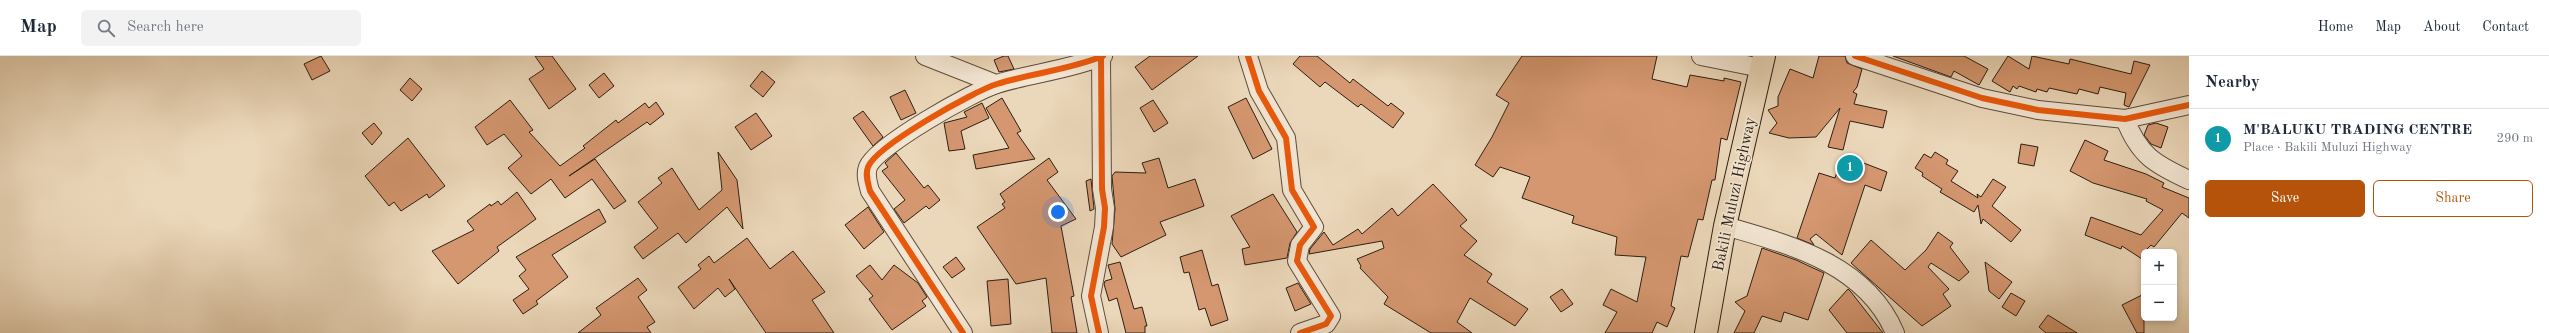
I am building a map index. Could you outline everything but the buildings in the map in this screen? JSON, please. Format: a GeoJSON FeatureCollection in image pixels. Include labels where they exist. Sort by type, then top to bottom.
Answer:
{"type":"FeatureCollection","features":[{"type":"Feature","properties":{"kind":"highway","name":"Bakili Muluzi Highway"},"geometry":{"type":"LineString","coordinates":[[1706,333],[1725,226],[1762,62]]}},
{"type":"Feature","properties":{"kind":"street"},"geometry":{"type":"LineString","coordinates":[[925,56],[996,84]]}},
{"type":"Feature","properties":{"kind":"street"},"geometry":{"type":"LineString","coordinates":[[963,333],[870,191],[867,174],[873,159],[911,129],[996,84],[1074,66],[1102,56],[1102,189],[1105,208],[1104,227],[1091,296],[1099,333]]}},
{"type":"Feature","properties":{"kind":"street"},"geometry":{"type":"LineString","coordinates":[[1248,56],[1259,91],[1286,138],[1292,190],[1314,227],[1300,245],[1297,261],[1331,316],[1326,324],[1300,333]]}},
{"type":"Feature","properties":{"kind":"street"},"geometry":{"type":"LineString","coordinates":[[1701,56],[1762,62]]}},
{"type":"Feature","properties":{"kind":"street"},"geometry":{"type":"LineString","coordinates":[[1855,56],[1982,98],[2012,105],[2064,113],[2125,119],[2189,105]]}},
{"type":"Feature","properties":{"kind":"street"},"geometry":{"type":"LineString","coordinates":[[2125,119],[2133,141],[2146,155],[2167,170],[2189,180]]}},
{"type":"Feature","properties":{"kind":"street"},"geometry":{"type":"LineString","coordinates":[[1725,226],[1776,240],[1838,266],[1874,297],[1888,315],[1895,333]]}},
{"type":"Feature","properties":{"kind":"cycle path"},"geometry":{"type":"LineString","coordinates":[[963,333],[870,191],[867,176],[868,167],[888,146],[906,133],[968,97],[1010,80],[1077,65],[1103,56]]}},
{"type":"Feature","properties":{"kind":"cycle path"},"geometry":{"type":"LineString","coordinates":[[1248,56],[1259,91],[1286,138],[1292,190],[1314,227],[1300,245],[1297,261],[1331,316],[1326,324],[1300,333]]}},
{"type":"Feature","properties":{"kind":"cycle path"},"geometry":{"type":"LineString","coordinates":[[1855,56],[1982,98],[2038,110],[2125,119],[2189,105]]}},
{"type":"Feature","properties":{"kind":"cycle path"},"geometry":{"type":"LineString","coordinates":[[1099,333],[1091,296],[1104,227],[1105,208],[1102,189],[1101,57]]}},
{"type":"Feature","properties":{"kind":"place","name":"M'BALUKU TRADING CENTRE"},"geometry":{"type":"Point","coordinates":[1850,168]}}]}
